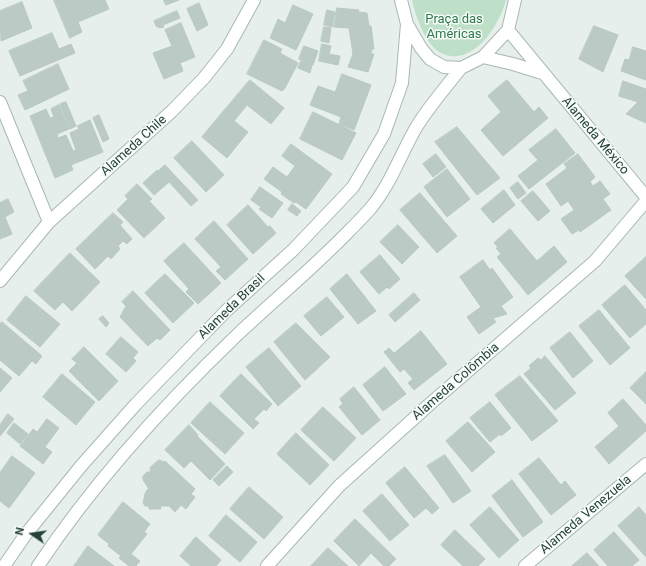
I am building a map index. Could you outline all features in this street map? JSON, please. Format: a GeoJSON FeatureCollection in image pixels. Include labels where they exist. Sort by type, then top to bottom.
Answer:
{"type":"FeatureCollection","features":[{"type":"Feature","properties":{"kind":"street","name":"Alameda Chile"},"geometry":{"type":"LineString","coordinates":[[0,281],[49,222],[172,111],[204,78],[227,49],[254,0]]}},
{"type":"Feature","properties":{"kind":"street"},"geometry":{"type":"LineString","coordinates":[[399,2],[407,24],[421,48],[430,59],[444,67],[461,68],[483,57],[508,30],[515,0]]}},
{"type":"Feature","properties":{"kind":"street","name":"Alameda Brasil"},"geometry":{"type":"LineString","coordinates":[[4,566],[31,528],[81,466],[136,404],[227,310],[293,250],[353,187],[384,134],[402,83],[407,24]]}},
{"type":"Feature","properties":{"kind":"street","name":"Alameda México"},"geometry":{"type":"LineString","coordinates":[[508,30],[646,197]]}},
{"type":"Feature","properties":{"kind":"street"},"geometry":{"type":"LineString","coordinates":[[483,57],[513,64],[543,74]]}},
{"type":"Feature","properties":{"kind":"street","name":"Alameda Brasil"},"geometry":{"type":"LineString","coordinates":[[38,566],[90,494],[145,428],[236,337],[328,252],[370,209],[392,177],[417,126],[461,68]]}},
{"type":"Feature","properties":{"kind":"street"},"geometry":{"type":"LineString","coordinates":[[0,102],[49,222]]}},
{"type":"Feature","properties":{"kind":"street","name":"Alameda Colômbia"},"geometry":{"type":"LineString","coordinates":[[267,566],[338,486],[595,261],[646,201]]}},
{"type":"Feature","properties":{"kind":"street","name":"Alameda Venezuela"},"geometry":{"type":"LineString","coordinates":[[525,566],[646,464]]}},
{"type":"Feature","properties":{"kind":"green space","name":"Praça das Américas"},"geometry":{"type":"Polygon","coordinates":[[[412,0],[506,0],[503,10],[491,32],[483,42],[474,50],[464,55],[453,56],[441,53],[431,44],[422,30],[412,0]]]}},
{"type":"Feature","properties":{"kind":"building"},"geometry":{"type":"Polygon","coordinates":[[[54,0],[105,0],[109,9],[78,22],[82,32],[70,38],[54,0]]]}},
{"type":"Feature","properties":{"kind":"building"},"geometry":{"type":"Polygon","coordinates":[[[164,0],[179,0],[166,5],[164,0]]]}},
{"type":"Feature","properties":{"kind":"building"},"geometry":{"type":"Polygon","coordinates":[[[22,2],[32,28],[1,41],[0,11],[22,2]]]}},
{"type":"Feature","properties":{"kind":"building"},"geometry":{"type":"Polygon","coordinates":[[[199,3],[208,25],[197,31],[187,9],[199,3]]]}},
{"type":"Feature","properties":{"kind":"building"},"geometry":{"type":"Polygon","coordinates":[[[293,5],[313,14],[296,50],[270,38],[278,19],[285,23],[293,5]]]}},
{"type":"Feature","properties":{"kind":"building"},"geometry":{"type":"Polygon","coordinates":[[[337,8],[359,10],[358,12],[367,13],[369,26],[371,26],[374,49],[372,49],[371,54],[374,54],[368,72],[348,67],[353,54],[349,28],[334,27],[337,8]]]}},
{"type":"Feature","properties":{"kind":"building"},"geometry":{"type":"Polygon","coordinates":[[[327,10],[335,12],[332,27],[324,25],[327,10]]]}},
{"type":"Feature","properties":{"kind":"building"},"geometry":{"type":"Polygon","coordinates":[[[177,11],[180,18],[163,25],[164,27],[160,28],[156,26],[154,21],[177,11]]]}},
{"type":"Feature","properties":{"kind":"building"},"geometry":{"type":"Polygon","coordinates":[[[181,23],[195,57],[180,63],[183,71],[164,79],[153,53],[172,46],[165,30],[181,23]]]}},
{"type":"Feature","properties":{"kind":"building"},"geometry":{"type":"Polygon","coordinates":[[[594,26],[618,35],[603,72],[579,59],[594,26]]]}},
{"type":"Feature","properties":{"kind":"building"},"geometry":{"type":"Polygon","coordinates":[[[324,27],[331,28],[329,43],[321,41],[324,27]]]}},
{"type":"Feature","properties":{"kind":"building"},"geometry":{"type":"Polygon","coordinates":[[[52,33],[59,49],[71,44],[75,53],[20,76],[9,51],[52,33]]]}},
{"type":"Feature","properties":{"kind":"building"},"geometry":{"type":"Polygon","coordinates":[[[264,40],[282,49],[280,53],[298,63],[282,91],[247,74],[264,40]]]}},
{"type":"Feature","properties":{"kind":"building"},"geometry":{"type":"Polygon","coordinates":[[[322,44],[331,46],[329,54],[340,56],[338,65],[319,61],[322,44]]]}},
{"type":"Feature","properties":{"kind":"building"},"geometry":{"type":"Polygon","coordinates":[[[304,46],[318,51],[313,65],[299,59],[304,46]]]}},
{"type":"Feature","properties":{"kind":"building"},"geometry":{"type":"Polygon","coordinates":[[[633,47],[646,51],[646,80],[621,71],[625,59],[629,60],[633,47]]]}},
{"type":"Feature","properties":{"kind":"building"},"geometry":{"type":"Polygon","coordinates":[[[301,61],[312,65],[310,73],[298,68],[301,61]]]}},
{"type":"Feature","properties":{"kind":"building"},"geometry":{"type":"Polygon","coordinates":[[[58,64],[69,89],[25,110],[18,95],[28,91],[23,81],[58,64]]]}},
{"type":"Feature","properties":{"kind":"building"},"geometry":{"type":"Polygon","coordinates":[[[342,74],[371,85],[354,130],[339,124],[341,117],[310,105],[318,86],[335,92],[342,74]]]}},
{"type":"Feature","properties":{"kind":"building"},"geometry":{"type":"Polygon","coordinates":[[[250,80],[284,108],[271,124],[247,105],[234,121],[223,112],[250,80]]]}},
{"type":"Feature","properties":{"kind":"building"},"geometry":{"type":"Polygon","coordinates":[[[507,80],[534,112],[539,107],[548,118],[503,156],[481,130],[501,112],[488,96],[507,80]]]}},
{"type":"Feature","properties":{"kind":"building"},"geometry":{"type":"Polygon","coordinates":[[[623,81],[646,89],[646,123],[626,114],[638,102],[619,96],[623,81]]]}},
{"type":"Feature","properties":{"kind":"building"},"geometry":{"type":"Polygon","coordinates":[[[66,102],[76,126],[70,129],[60,104],[66,102]]]}},
{"type":"Feature","properties":{"kind":"building"},"geometry":{"type":"Polygon","coordinates":[[[59,105],[69,129],[57,134],[58,138],[66,135],[73,151],[76,150],[70,133],[79,129],[77,126],[90,120],[103,152],[71,165],[73,170],[55,178],[30,116],[46,109],[50,118],[54,117],[51,109],[59,105]]]}},
{"type":"Feature","properties":{"kind":"building"},"geometry":{"type":"Polygon","coordinates":[[[223,112],[248,132],[227,158],[202,137],[223,112]]]}},
{"type":"Feature","properties":{"kind":"building"},"geometry":{"type":"Polygon","coordinates":[[[313,112],[356,133],[342,160],[300,139],[313,112]]]}},
{"type":"Feature","properties":{"kind":"building"},"geometry":{"type":"Polygon","coordinates":[[[99,115],[109,139],[103,142],[93,118],[99,115]]]}},
{"type":"Feature","properties":{"kind":"building"},"geometry":{"type":"Polygon","coordinates":[[[457,127],[500,178],[477,195],[435,142],[457,127]]]}},
{"type":"Feature","properties":{"kind":"building"},"geometry":{"type":"Polygon","coordinates":[[[556,129],[575,153],[529,189],[518,176],[538,160],[529,150],[556,129]]]}},
{"type":"Feature","properties":{"kind":"building"},"geometry":{"type":"Polygon","coordinates":[[[192,141],[224,175],[206,192],[174,158],[192,141]]]}},
{"type":"Feature","properties":{"kind":"building"},"geometry":{"type":"Polygon","coordinates":[[[291,144],[332,174],[306,209],[281,194],[282,192],[264,179],[273,167],[287,177],[295,166],[282,156],[291,144]]]}},
{"type":"Feature","properties":{"kind":"building"},"geometry":{"type":"Polygon","coordinates":[[[436,154],[446,167],[433,177],[423,164],[436,154]]]}},
{"type":"Feature","properties":{"kind":"building"},"geometry":{"type":"Polygon","coordinates":[[[578,154],[595,177],[590,182],[593,186],[600,181],[610,194],[603,199],[611,210],[580,232],[579,230],[572,234],[561,219],[574,210],[568,201],[561,206],[546,184],[567,168],[564,164],[578,154]]]}},
{"type":"Feature","properties":{"kind":"building"},"geometry":{"type":"Polygon","coordinates":[[[165,165],[198,200],[191,206],[169,182],[154,195],[143,183],[165,165]]]}},
{"type":"Feature","properties":{"kind":"building"},"geometry":{"type":"Polygon","coordinates":[[[447,169],[470,199],[447,217],[424,187],[447,169]]]}},
{"type":"Feature","properties":{"kind":"building"},"geometry":{"type":"Polygon","coordinates":[[[518,182],[526,193],[518,199],[510,188],[518,182]]]}},
{"type":"Feature","properties":{"kind":"building"},"geometry":{"type":"Polygon","coordinates":[[[137,184],[152,199],[149,201],[165,218],[144,238],[117,210],[128,199],[125,196],[137,184]]]}},
{"type":"Feature","properties":{"kind":"building"},"geometry":{"type":"Polygon","coordinates":[[[260,187],[283,203],[272,218],[259,209],[261,207],[251,200],[260,187]]]}},
{"type":"Feature","properties":{"kind":"building"},"geometry":{"type":"Polygon","coordinates":[[[504,190],[515,205],[493,223],[481,209],[504,190]]]}},
{"type":"Feature","properties":{"kind":"building"},"geometry":{"type":"Polygon","coordinates":[[[533,191],[550,211],[538,221],[521,201],[533,191]]]}},
{"type":"Feature","properties":{"kind":"building"},"geometry":{"type":"Polygon","coordinates":[[[420,193],[457,236],[437,253],[400,210],[420,193]]]}},
{"type":"Feature","properties":{"kind":"building"},"geometry":{"type":"Polygon","coordinates":[[[8,199],[14,212],[5,217],[12,234],[0,239],[0,203],[8,199]]]}},
{"type":"Feature","properties":{"kind":"building"},"geometry":{"type":"Polygon","coordinates":[[[292,204],[301,211],[297,216],[288,210],[292,204]]]}},
{"type":"Feature","properties":{"kind":"building"},"geometry":{"type":"Polygon","coordinates":[[[248,205],[268,227],[270,226],[276,233],[253,254],[227,225],[248,205]]]}},
{"type":"Feature","properties":{"kind":"building"},"geometry":{"type":"Polygon","coordinates":[[[113,213],[123,222],[120,225],[132,239],[127,244],[123,241],[118,246],[120,249],[111,259],[108,256],[95,269],[76,249],[113,213]]]}},
{"type":"Feature","properties":{"kind":"building"},"geometry":{"type":"Polygon","coordinates":[[[214,221],[248,259],[225,280],[216,271],[221,267],[195,239],[214,221]]]}},
{"type":"Feature","properties":{"kind":"building"},"geometry":{"type":"Polygon","coordinates":[[[398,225],[419,247],[402,264],[380,242],[398,225]]]}},
{"type":"Feature","properties":{"kind":"building"},"geometry":{"type":"Polygon","coordinates":[[[510,229],[537,261],[554,246],[567,262],[528,295],[497,257],[501,254],[496,248],[498,247],[494,243],[510,229]]]}},
{"type":"Feature","properties":{"kind":"building"},"geometry":{"type":"Polygon","coordinates":[[[184,243],[221,283],[198,304],[186,292],[189,289],[164,261],[184,243]]]}},
{"type":"Feature","properties":{"kind":"building"},"geometry":{"type":"Polygon","coordinates":[[[70,253],[100,282],[72,311],[63,302],[55,310],[34,291],[70,253]]]}},
{"type":"Feature","properties":{"kind":"building"},"geometry":{"type":"Polygon","coordinates":[[[380,255],[400,279],[389,289],[387,287],[379,294],[360,272],[380,255]]]}},
{"type":"Feature","properties":{"kind":"building"},"geometry":{"type":"Polygon","coordinates":[[[646,257],[646,299],[625,276],[646,257]]]}},
{"type":"Feature","properties":{"kind":"building"},"geometry":{"type":"Polygon","coordinates":[[[483,260],[490,270],[492,268],[513,297],[501,306],[507,314],[493,318],[496,322],[479,334],[467,317],[481,307],[460,277],[483,260]]]}},
{"type":"Feature","properties":{"kind":"building"},"geometry":{"type":"Polygon","coordinates":[[[165,274],[194,303],[173,323],[145,293],[165,274]]]}},
{"type":"Feature","properties":{"kind":"building"},"geometry":{"type":"Polygon","coordinates":[[[347,274],[376,311],[358,324],[330,289],[347,274]]]}},
{"type":"Feature","properties":{"kind":"building"},"geometry":{"type":"Polygon","coordinates":[[[625,285],[646,310],[646,324],[630,338],[602,305],[625,285]]]}},
{"type":"Feature","properties":{"kind":"building"},"geometry":{"type":"Polygon","coordinates":[[[133,291],[170,330],[160,340],[157,338],[148,346],[120,317],[126,306],[122,302],[133,291]]]}},
{"type":"Feature","properties":{"kind":"building"},"geometry":{"type":"Polygon","coordinates":[[[414,293],[420,300],[395,322],[389,315],[414,293]]]}},
{"type":"Feature","properties":{"kind":"building"},"geometry":{"type":"Polygon","coordinates":[[[26,296],[60,324],[40,347],[7,320],[26,296]]]}},
{"type":"Feature","properties":{"kind":"building"},"geometry":{"type":"Polygon","coordinates":[[[327,297],[344,317],[321,336],[304,316],[327,297]]]}},
{"type":"Feature","properties":{"kind":"building"},"geometry":{"type":"Polygon","coordinates":[[[599,310],[630,348],[610,365],[579,326],[599,310]]]}},
{"type":"Feature","properties":{"kind":"building"},"geometry":{"type":"Polygon","coordinates":[[[103,316],[109,323],[106,327],[99,319],[103,316]]]}},
{"type":"Feature","properties":{"kind":"building"},"geometry":{"type":"Polygon","coordinates":[[[2,322],[42,356],[36,364],[32,361],[19,376],[0,360],[0,324],[2,322]]]}},
{"type":"Feature","properties":{"kind":"building"},"geometry":{"type":"Polygon","coordinates":[[[296,323],[330,357],[305,380],[274,342],[296,323]]]}},
{"type":"Feature","properties":{"kind":"building"},"geometry":{"type":"Polygon","coordinates":[[[421,331],[447,364],[414,390],[408,383],[413,379],[404,369],[400,372],[384,352],[389,348],[394,353],[421,331]]]}},
{"type":"Feature","properties":{"kind":"building"},"geometry":{"type":"Polygon","coordinates":[[[570,332],[593,361],[573,378],[550,348],[570,332]]]}},
{"type":"Feature","properties":{"kind":"building"},"geometry":{"type":"Polygon","coordinates":[[[121,337],[138,352],[133,358],[136,361],[126,372],[106,354],[121,337]]]}},
{"type":"Feature","properties":{"kind":"building"},"geometry":{"type":"Polygon","coordinates":[[[84,347],[118,381],[99,401],[69,371],[77,363],[72,359],[84,347]]]}},
{"type":"Feature","properties":{"kind":"building"},"geometry":{"type":"Polygon","coordinates":[[[269,348],[301,386],[278,406],[246,367],[269,348]]]}},
{"type":"Feature","properties":{"kind":"building"},"geometry":{"type":"Polygon","coordinates":[[[545,356],[576,393],[555,410],[524,374],[531,368],[529,366],[538,358],[541,360],[545,356]]]}},
{"type":"Feature","properties":{"kind":"building"},"geometry":{"type":"Polygon","coordinates":[[[385,367],[406,394],[383,411],[363,385],[385,367]]]}},
{"type":"Feature","properties":{"kind":"building"},"geometry":{"type":"Polygon","coordinates":[[[0,368],[12,378],[0,392],[0,368]]]}},
{"type":"Feature","properties":{"kind":"building"},"geometry":{"type":"Polygon","coordinates":[[[646,372],[646,404],[630,388],[646,372]]]}},
{"type":"Feature","properties":{"kind":"building"},"geometry":{"type":"Polygon","coordinates":[[[62,374],[95,402],[76,425],[43,397],[62,374]]]}},
{"type":"Feature","properties":{"kind":"building"},"geometry":{"type":"Polygon","coordinates":[[[241,374],[272,404],[266,411],[264,409],[254,419],[259,423],[253,429],[220,396],[241,374]]]}},
{"type":"Feature","properties":{"kind":"building"},"geometry":{"type":"Polygon","coordinates":[[[520,376],[558,421],[532,441],[495,395],[520,376]]]}},
{"type":"Feature","properties":{"kind":"building"},"geometry":{"type":"Polygon","coordinates":[[[354,387],[380,420],[362,435],[339,407],[343,404],[340,399],[354,387]]]}},
{"type":"Feature","properties":{"kind":"building"},"geometry":{"type":"Polygon","coordinates":[[[623,399],[646,425],[646,431],[609,464],[595,447],[619,426],[608,413],[623,399]]]}},
{"type":"Feature","properties":{"kind":"building"},"geometry":{"type":"Polygon","coordinates":[[[210,402],[244,433],[225,454],[191,423],[210,402]]]}},
{"type":"Feature","properties":{"kind":"building"},"geometry":{"type":"Polygon","coordinates":[[[490,402],[511,428],[490,442],[470,418],[490,402]]]}},
{"type":"Feature","properties":{"kind":"building"},"geometry":{"type":"Polygon","coordinates":[[[323,407],[356,438],[334,461],[301,430],[323,407]]]}},
{"type":"Feature","properties":{"kind":"building"},"geometry":{"type":"Polygon","coordinates":[[[8,414],[14,419],[0,436],[0,425],[8,414]]]}},
{"type":"Feature","properties":{"kind":"building"},"geometry":{"type":"Polygon","coordinates":[[[47,419],[59,428],[45,447],[52,452],[43,464],[20,446],[33,429],[37,432],[47,419]]]}},
{"type":"Feature","properties":{"kind":"building"},"geometry":{"type":"Polygon","coordinates":[[[468,422],[495,452],[472,472],[446,441],[468,422]]]}},
{"type":"Feature","properties":{"kind":"building"},"geometry":{"type":"Polygon","coordinates":[[[14,423],[28,434],[20,444],[7,433],[14,423]]]}},
{"type":"Feature","properties":{"kind":"building"},"geometry":{"type":"Polygon","coordinates":[[[189,425],[198,435],[197,436],[225,464],[210,480],[191,461],[184,468],[165,450],[189,425]]]}},
{"type":"Feature","properties":{"kind":"building"},"geometry":{"type":"Polygon","coordinates":[[[296,433],[329,465],[310,485],[277,454],[296,433]]]}},
{"type":"Feature","properties":{"kind":"building"},"geometry":{"type":"Polygon","coordinates":[[[445,455],[471,491],[453,503],[427,466],[445,455]]]}},
{"type":"Feature","properties":{"kind":"building"},"geometry":{"type":"Polygon","coordinates":[[[12,456],[35,473],[9,508],[0,501],[0,473],[12,456]]]}},
{"type":"Feature","properties":{"kind":"building"},"geometry":{"type":"Polygon","coordinates":[[[539,458],[561,485],[565,481],[576,495],[551,515],[519,474],[539,458]]]}},
{"type":"Feature","properties":{"kind":"building"},"geometry":{"type":"Polygon","coordinates":[[[159,460],[165,461],[195,489],[191,494],[195,497],[186,509],[181,505],[175,512],[169,506],[160,506],[161,509],[149,509],[149,506],[145,506],[143,503],[145,494],[149,489],[143,480],[143,476],[147,472],[151,472],[150,468],[159,460]]]}},
{"type":"Feature","properties":{"kind":"building"},"geometry":{"type":"Polygon","coordinates":[[[227,466],[233,472],[219,486],[213,480],[227,466]]]}},
{"type":"Feature","properties":{"kind":"building"},"geometry":{"type":"Polygon","coordinates":[[[405,467],[439,508],[432,514],[426,508],[414,518],[386,483],[405,467]]]}},
{"type":"Feature","properties":{"kind":"building"},"geometry":{"type":"Polygon","coordinates":[[[512,480],[543,522],[523,537],[492,496],[512,480]]]}},
{"type":"Feature","properties":{"kind":"building"},"geometry":{"type":"Polygon","coordinates":[[[249,487],[283,517],[264,539],[230,509],[249,487]]]}},
{"type":"Feature","properties":{"kind":"building"},"geometry":{"type":"Polygon","coordinates":[[[382,494],[409,525],[390,541],[363,511],[382,494]]]}},
{"type":"Feature","properties":{"kind":"building"},"geometry":{"type":"Polygon","coordinates":[[[123,502],[150,524],[144,532],[147,534],[131,554],[140,561],[136,566],[129,566],[119,558],[121,556],[108,546],[109,544],[98,535],[123,502]]]}},
{"type":"Feature","properties":{"kind":"building"},"geometry":{"type":"Polygon","coordinates":[[[490,507],[519,540],[499,558],[470,525],[490,507]]]}},
{"type":"Feature","properties":{"kind":"building"},"geometry":{"type":"Polygon","coordinates":[[[639,507],[646,515],[646,557],[618,526],[639,507]]]}},
{"type":"Feature","properties":{"kind":"building"},"geometry":{"type":"Polygon","coordinates":[[[226,515],[257,542],[240,562],[209,536],[226,515]]]}},
{"type":"Feature","properties":{"kind":"building"},"geometry":{"type":"Polygon","coordinates":[[[355,519],[396,559],[389,566],[384,566],[371,553],[359,566],[334,541],[355,519]]]}},
{"type":"Feature","properties":{"kind":"building"},"geometry":{"type":"Polygon","coordinates":[[[455,530],[485,559],[478,566],[463,566],[441,545],[455,530]]]}},
{"type":"Feature","properties":{"kind":"building"},"geometry":{"type":"Polygon","coordinates":[[[614,532],[639,560],[632,566],[608,566],[594,550],[614,532]]]}},
{"type":"Feature","properties":{"kind":"building"},"geometry":{"type":"Polygon","coordinates":[[[196,537],[221,560],[216,566],[191,566],[180,556],[196,537]]]}},
{"type":"Feature","properties":{"kind":"building"},"geometry":{"type":"Polygon","coordinates":[[[88,546],[114,566],[74,566],[88,546]]]}},
{"type":"Feature","properties":{"kind":"building"},"geometry":{"type":"Polygon","coordinates":[[[328,548],[348,566],[311,566],[328,548]]]}},
{"type":"Feature","properties":{"kind":"building"},"geometry":{"type":"Polygon","coordinates":[[[587,553],[599,566],[572,566],[587,553]]]}}]}
